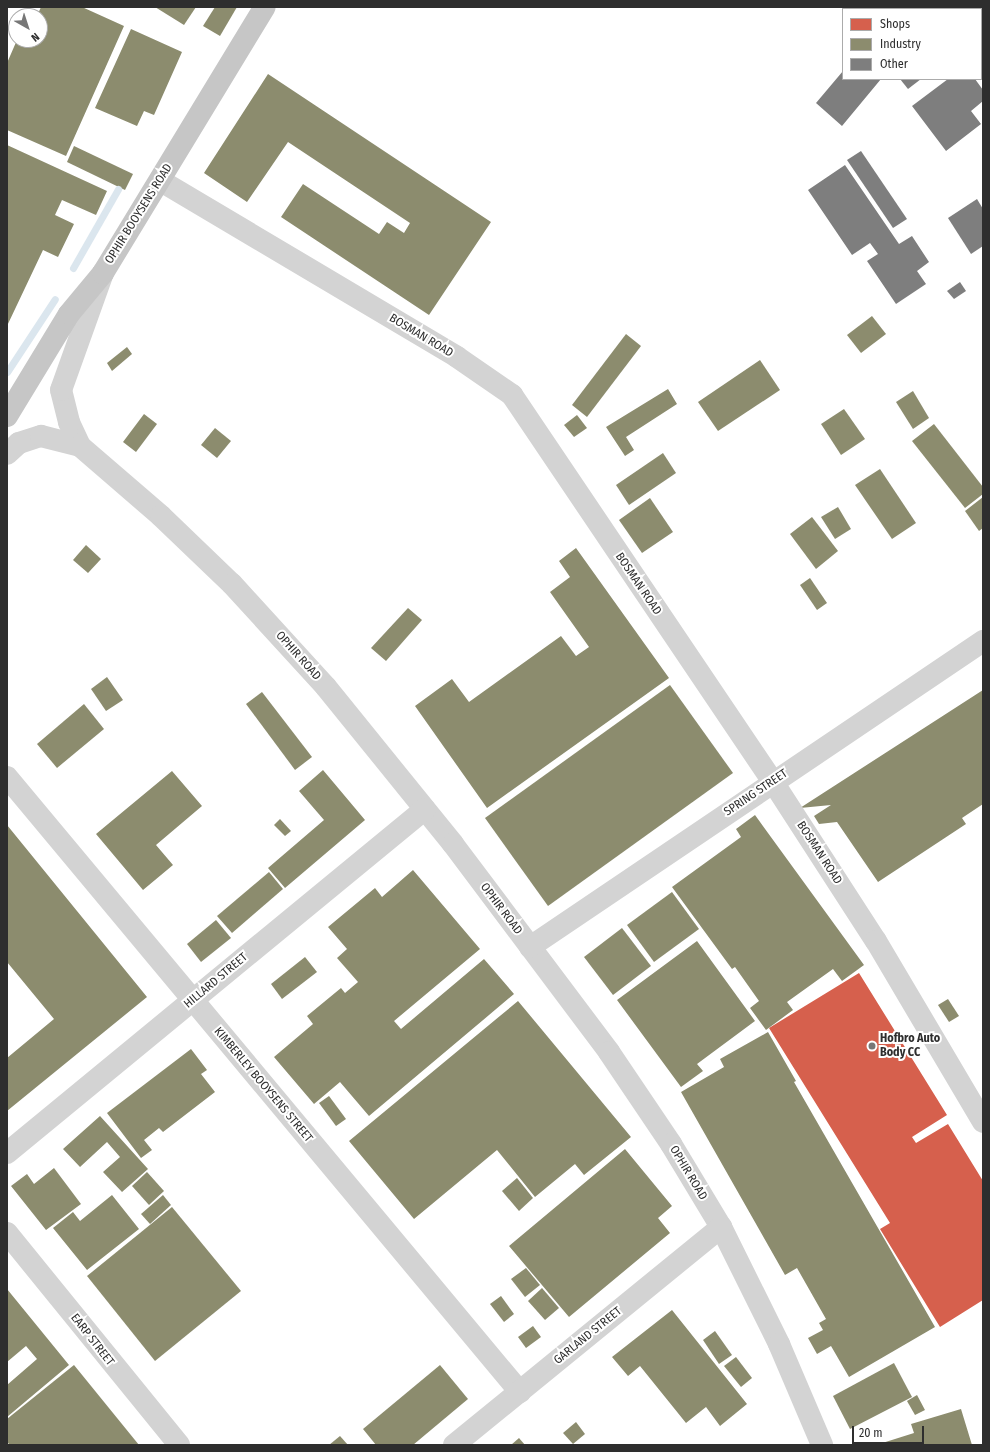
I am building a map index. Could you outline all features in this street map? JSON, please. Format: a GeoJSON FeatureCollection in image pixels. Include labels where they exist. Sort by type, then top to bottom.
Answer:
{"type":"FeatureCollection","features":[{"type":"Feature","properties":{"kind":"main road","name":"OPHIR BOOYSENS ROAD"},"geometry":{"type":"LineString","coordinates":[[7,416],[69,314],[103,273],[264,7]]}},
{"type":"Feature","properties":{"kind":"street","name":"BOSMAN ROAD"},"geometry":{"type":"LineString","coordinates":[[160,181],[457,357],[512,395],[773,782],[876,941],[983,1122]]}},
{"type":"Feature","properties":{"kind":"street"},"geometry":{"type":"LineString","coordinates":[[80,446],[68,422],[61,390],[103,273]]}},
{"type":"Feature","properties":{"kind":"street"},"geometry":{"type":"LineString","coordinates":[[7,454],[19,443],[41,436],[80,446]]}},
{"type":"Feature","properties":{"kind":"street","name":"OPHIR ROAD"},"geometry":{"type":"LineString","coordinates":[[80,446],[161,516],[262,615],[326,687],[425,809],[609,1052],[671,1144],[721,1227],[779,1344],[822,1445]]}},
{"type":"Feature","properties":{"kind":"street","name":"SPRING STREET"},"geometry":{"type":"LineString","coordinates":[[530,947],[983,641]]}},
{"type":"Feature","properties":{"kind":"street","name":"KIMBERLEY BOOYSENS STREET"},"geometry":{"type":"LineString","coordinates":[[7,777],[192,1001],[520,1392]]}},
{"type":"Feature","properties":{"kind":"street","name":"HILLARD STREET"},"geometry":{"type":"LineString","coordinates":[[7,1153],[425,809]]}},
{"type":"Feature","properties":{"kind":"street","name":"GARLAND STREET"},"geometry":{"type":"LineString","coordinates":[[454,1445],[721,1227]]}},
{"type":"Feature","properties":{"kind":"street","name":"EARP STREET"},"geometry":{"type":"LineString","coordinates":[[7,1233],[179,1445]]}},
{"type":"Feature","properties":{"kind":"building: Shops"},"geometry":{"type":"Polygon","coordinates":[[[859,973],[947,1115],[912,1137],[916,1143],[948,1124],[983,1181],[983,1300],[940,1327],[880,1229],[890,1223],[769,1028],[859,973]]]}},
{"type":"Feature","properties":{"kind":"building: Industry"},"geometry":{"type":"Polygon","coordinates":[[[82,7],[124,26],[66,156],[7,130],[7,63],[14,48],[48,48],[48,8],[41,8],[82,7]]]}},
{"type":"Feature","properties":{"kind":"building: Industry"},"geometry":{"type":"Polygon","coordinates":[[[155,7],[196,7],[184,25],[155,7]]]}},
{"type":"Feature","properties":{"kind":"building: Industry"},"geometry":{"type":"Polygon","coordinates":[[[215,7],[237,7],[220,36],[203,26],[215,7]]]}},
{"type":"Feature","properties":{"kind":"building: Industry"},"geometry":{"type":"Polygon","coordinates":[[[131,29],[182,52],[154,115],[144,111],[137,126],[95,108],[131,29]]]}},
{"type":"Feature","properties":{"kind":"building: Industry"},"geometry":{"type":"Polygon","coordinates":[[[268,74],[491,222],[429,315],[281,217],[303,184],[379,234],[387,222],[404,233],[410,223],[288,142],[247,202],[204,173],[268,74]]]}},
{"type":"Feature","properties":{"kind":"building: Industry"},"geometry":{"type":"Polygon","coordinates":[[[7,145],[107,191],[96,215],[62,200],[55,215],[74,224],[58,257],[43,250],[7,326],[7,145]]]}},
{"type":"Feature","properties":{"kind":"building: Industry"},"geometry":{"type":"Polygon","coordinates":[[[74,146],[133,174],[125,190],[67,162],[74,146]]]}},
{"type":"Feature","properties":{"kind":"building: Industry"},"geometry":{"type":"Polygon","coordinates":[[[872,316],[886,334],[861,353],[847,335],[872,316]]]}},
{"type":"Feature","properties":{"kind":"building: Industry"},"geometry":{"type":"Polygon","coordinates":[[[626,334],[641,346],[587,417],[572,405],[626,334]]]}},
{"type":"Feature","properties":{"kind":"building: Industry"},"geometry":{"type":"Polygon","coordinates":[[[127,347],[132,354],[112,371],[107,363],[127,347]]]}},
{"type":"Feature","properties":{"kind":"building: Industry"},"geometry":{"type":"Polygon","coordinates":[[[760,360],[780,390],[718,431],[698,402],[760,360]]]}},
{"type":"Feature","properties":{"kind":"building: Industry"},"geometry":{"type":"Polygon","coordinates":[[[668,389],[677,404],[626,437],[634,450],[625,456],[606,427],[668,389]]]}},
{"type":"Feature","properties":{"kind":"building: Industry"},"geometry":{"type":"Polygon","coordinates":[[[913,391],[929,418],[913,429],[896,402],[913,391]]]}},
{"type":"Feature","properties":{"kind":"building: Industry"},"geometry":{"type":"Polygon","coordinates":[[[844,409],[865,439],[841,455],[821,424],[844,409]]]}},
{"type":"Feature","properties":{"kind":"building: Industry"},"geometry":{"type":"Polygon","coordinates":[[[144,414],[157,424],[136,452],[123,442],[144,414]]]}},
{"type":"Feature","properties":{"kind":"building: Industry"},"geometry":{"type":"Polygon","coordinates":[[[577,415],[587,428],[574,437],[564,425],[577,415]]]}},
{"type":"Feature","properties":{"kind":"building: Industry"},"geometry":{"type":"Polygon","coordinates":[[[934,424],[983,487],[983,494],[965,508],[912,441],[934,424]]]}},
{"type":"Feature","properties":{"kind":"building: Industry"},"geometry":{"type":"Polygon","coordinates":[[[215,428],[231,441],[217,458],[201,445],[215,428]]]}},
{"type":"Feature","properties":{"kind":"building: Industry"},"geometry":{"type":"Polygon","coordinates":[[[663,453],[676,473],[629,505],[616,485],[663,453]]]}},
{"type":"Feature","properties":{"kind":"building: Industry"},"geometry":{"type":"Polygon","coordinates":[[[880,469],[916,523],[892,539],[855,485],[880,469]]]}},
{"type":"Feature","properties":{"kind":"building: Industry"},"geometry":{"type":"Polygon","coordinates":[[[983,497],[983,528],[979,531],[965,511],[983,497]]]}},
{"type":"Feature","properties":{"kind":"building: Industry"},"geometry":{"type":"Polygon","coordinates":[[[650,498],[673,532],[642,553],[619,520],[650,498]]]}},
{"type":"Feature","properties":{"kind":"building: Industry"},"geometry":{"type":"Polygon","coordinates":[[[838,507],[851,529],[835,539],[821,517],[838,507]]]}},
{"type":"Feature","properties":{"kind":"building: Industry"},"geometry":{"type":"Polygon","coordinates":[[[812,517],[838,551],[816,569],[790,534],[812,517]]]}},
{"type":"Feature","properties":{"kind":"building: Industry"},"geometry":{"type":"Polygon","coordinates":[[[86,545],[101,559],[88,573],[73,560],[86,545]]]}},
{"type":"Feature","properties":{"kind":"building: Industry"},"geometry":{"type":"Polygon","coordinates":[[[576,548],[669,678],[487,808],[415,706],[452,679],[469,702],[561,636],[576,656],[589,647],[550,592],[570,577],[559,561],[576,548]]]}},
{"type":"Feature","properties":{"kind":"building: Industry"},"geometry":{"type":"Polygon","coordinates":[[[810,578],[827,603],[817,610],[800,585],[810,578]]]}},
{"type":"Feature","properties":{"kind":"building: Industry"},"geometry":{"type":"Polygon","coordinates":[[[408,608],[422,620],[386,661],[371,648],[408,608]]]}},
{"type":"Feature","properties":{"kind":"building: Industry"},"geometry":{"type":"Polygon","coordinates":[[[107,677],[123,700],[106,711],[91,689],[107,677]]]}},
{"type":"Feature","properties":{"kind":"building: Industry"},"geometry":{"type":"Polygon","coordinates":[[[670,685],[733,773],[548,906],[485,818],[670,685]]]}},
{"type":"Feature","properties":{"kind":"building: Industry"},"geometry":{"type":"Polygon","coordinates":[[[983,690],[983,804],[962,818],[966,824],[878,882],[837,822],[819,824],[814,816],[831,805],[800,808],[983,690]]]}},
{"type":"Feature","properties":{"kind":"building: Industry"},"geometry":{"type":"Polygon","coordinates":[[[262,692],[312,757],[295,770],[246,704],[262,692]]]}},
{"type":"Feature","properties":{"kind":"building: Industry"},"geometry":{"type":"Polygon","coordinates":[[[84,704],[104,729],[57,768],[37,744],[84,704]]]}},
{"type":"Feature","properties":{"kind":"building: Industry"},"geometry":{"type":"Polygon","coordinates":[[[323,770],[365,820],[285,888],[268,868],[324,820],[299,791],[323,770]]]}},
{"type":"Feature","properties":{"kind":"building: Industry"},"geometry":{"type":"Polygon","coordinates":[[[172,771],[202,806],[156,845],[173,865],[143,890],[96,834],[172,771]]]}},
{"type":"Feature","properties":{"kind":"building: Industry"},"geometry":{"type":"Polygon","coordinates":[[[755,815],[864,965],[842,981],[833,969],[787,1002],[793,1010],[766,1030],[750,1008],[759,1001],[735,967],[732,969],[672,887],[741,837],[736,829],[755,815]]]}},
{"type":"Feature","properties":{"kind":"building: Industry"},"geometry":{"type":"Polygon","coordinates":[[[280,819],[291,831],[285,836],[274,825],[280,819]]]}},
{"type":"Feature","properties":{"kind":"building: Industry"},"geometry":{"type":"Polygon","coordinates":[[[7,825],[147,997],[7,1111],[7,1058],[54,1019],[7,962],[7,825]]]}},
{"type":"Feature","properties":{"kind":"building: Industry"},"geometry":{"type":"Polygon","coordinates":[[[413,870],[480,949],[394,1021],[401,1029],[484,959],[514,994],[369,1116],[340,1082],[314,1104],[274,1057],[313,1024],[307,1016],[341,988],[345,993],[358,982],[337,958],[347,949],[328,927],[375,888],[382,897],[413,870]]]}},
{"type":"Feature","properties":{"kind":"building: Industry"},"geometry":{"type":"Polygon","coordinates":[[[269,872],[283,889],[232,933],[217,916],[269,872]]]}},
{"type":"Feature","properties":{"kind":"building: Industry"},"geometry":{"type":"Polygon","coordinates":[[[672,892],[699,929],[654,962],[627,925],[672,892]]]}},
{"type":"Feature","properties":{"kind":"building: Industry"},"geometry":{"type":"Polygon","coordinates":[[[216,920],[231,938],[201,962],[187,944],[216,920]]]}},
{"type":"Feature","properties":{"kind":"building: Industry"},"geometry":{"type":"Polygon","coordinates":[[[622,928],[651,966],[613,995],[584,957],[622,928]]]}},
{"type":"Feature","properties":{"kind":"building: Industry"},"geometry":{"type":"Polygon","coordinates":[[[697,941],[755,1021],[697,1064],[703,1071],[681,1087],[617,1000],[697,941]]]}},
{"type":"Feature","properties":{"kind":"building: Industry"},"geometry":{"type":"Polygon","coordinates":[[[305,957],[317,972],[282,999],[271,984],[305,957]]]}},
{"type":"Feature","properties":{"kind":"building: Industry"},"geometry":{"type":"Polygon","coordinates":[[[948,999],[959,1016],[949,1022],[938,1005],[948,999]]]}},
{"type":"Feature","properties":{"kind":"building: Industry"},"geometry":{"type":"Polygon","coordinates":[[[518,1001],[631,1137],[584,1175],[575,1164],[535,1197],[497,1150],[414,1219],[349,1141],[518,1001]]]}},
{"type":"Feature","properties":{"kind":"building: Industry"},"geometry":{"type":"Polygon","coordinates":[[[768,1032],[796,1081],[794,1082],[935,1327],[849,1377],[831,1346],[817,1354],[808,1338],[823,1330],[819,1323],[826,1319],[797,1268],[785,1275],[681,1092],[724,1067],[720,1059],[768,1032]]]}},
{"type":"Feature","properties":{"kind":"building: Industry"},"geometry":{"type":"Polygon","coordinates":[[[191,1049],[207,1070],[201,1074],[215,1092],[163,1132],[159,1128],[144,1140],[152,1150],[141,1158],[107,1113],[191,1049]]]}},
{"type":"Feature","properties":{"kind":"building: Industry"},"geometry":{"type":"Polygon","coordinates":[[[329,1096],[346,1119],[336,1126],[319,1103],[329,1096]]]}},
{"type":"Feature","properties":{"kind":"building: Industry"},"geometry":{"type":"Polygon","coordinates":[[[100,1116],[148,1169],[122,1192],[103,1172],[120,1157],[107,1142],[80,1167],[63,1149],[100,1116]]]}},
{"type":"Feature","properties":{"kind":"building: Industry"},"geometry":{"type":"Polygon","coordinates":[[[625,1149],[672,1206],[658,1218],[670,1233],[569,1317],[509,1246],[625,1149]]]}},
{"type":"Feature","properties":{"kind":"building: Industry"},"geometry":{"type":"Polygon","coordinates":[[[54,1168],[81,1204],[46,1230],[11,1186],[27,1174],[34,1184],[54,1168]]]}},
{"type":"Feature","properties":{"kind":"building: Industry"},"geometry":{"type":"Polygon","coordinates":[[[147,1172],[164,1191],[149,1205],[132,1186],[147,1172]]]}},
{"type":"Feature","properties":{"kind":"building: Industry"},"geometry":{"type":"Polygon","coordinates":[[[517,1178],[533,1198],[519,1211],[502,1191],[517,1178]]]}},
{"type":"Feature","properties":{"kind":"building: Industry"},"geometry":{"type":"Polygon","coordinates":[[[112,1195],[139,1229],[87,1270],[53,1228],[73,1212],[80,1221],[112,1195]]]}},
{"type":"Feature","properties":{"kind":"building: Industry"},"geometry":{"type":"Polygon","coordinates":[[[163,1195],[171,1205],[150,1224],[141,1214],[163,1195]]]}},
{"type":"Feature","properties":{"kind":"building: Industry"},"geometry":{"type":"Polygon","coordinates":[[[172,1207],[241,1291],[155,1361],[87,1276],[172,1207]]]}},
{"type":"Feature","properties":{"kind":"building: Industry"},"geometry":{"type":"Polygon","coordinates":[[[526,1268],[540,1285],[525,1297],[511,1279],[526,1268]]]}},
{"type":"Feature","properties":{"kind":"building: Industry"},"geometry":{"type":"Polygon","coordinates":[[[542,1288],[559,1308],[545,1320],[528,1301],[542,1288]]]}},
{"type":"Feature","properties":{"kind":"building: Industry"},"geometry":{"type":"Polygon","coordinates":[[[7,1289],[69,1365],[7,1417],[7,1385],[37,1359],[26,1346],[7,1362],[7,1289]]]}},
{"type":"Feature","properties":{"kind":"building: Industry"},"geometry":{"type":"Polygon","coordinates":[[[501,1296],[514,1314],[504,1322],[490,1304],[501,1296]]]}},
{"type":"Feature","properties":{"kind":"building: Industry"},"geometry":{"type":"Polygon","coordinates":[[[672,1310],[747,1404],[720,1426],[706,1407],[686,1423],[640,1366],[628,1376],[612,1357],[672,1310]]]}},
{"type":"Feature","properties":{"kind":"building: Industry"},"geometry":{"type":"Polygon","coordinates":[[[533,1326],[541,1337],[526,1348],[518,1337],[533,1326]]]}},
{"type":"Feature","properties":{"kind":"building: Industry"},"geometry":{"type":"Polygon","coordinates":[[[715,1331],[732,1355],[719,1364],[703,1340],[715,1331]]]}},
{"type":"Feature","properties":{"kind":"building: Industry"},"geometry":{"type":"Polygon","coordinates":[[[736,1357],[752,1378],[741,1387],[724,1366],[736,1357]]]}},
{"type":"Feature","properties":{"kind":"building: Industry"},"geometry":{"type":"Polygon","coordinates":[[[894,1363],[912,1397],[850,1429],[833,1396],[894,1363]]]}},
{"type":"Feature","properties":{"kind":"building: Industry"},"geometry":{"type":"Polygon","coordinates":[[[74,1365],[139,1445],[10,1445],[7,1442],[7,1419],[74,1365]]]}},
{"type":"Feature","properties":{"kind":"building: Industry"},"geometry":{"type":"Polygon","coordinates":[[[440,1365],[468,1399],[413,1445],[376,1445],[363,1429],[440,1365]]]}},
{"type":"Feature","properties":{"kind":"building: Industry"},"geometry":{"type":"Polygon","coordinates":[[[917,1395],[925,1410],[915,1415],[907,1401],[917,1395]]]}},
{"type":"Feature","properties":{"kind":"building: Industry"},"geometry":{"type":"Polygon","coordinates":[[[961,1409],[972,1445],[876,1445],[914,1433],[911,1424],[961,1409]]]}},
{"type":"Feature","properties":{"kind":"building: Industry"},"geometry":{"type":"Polygon","coordinates":[[[576,1422],[585,1434],[573,1444],[563,1433],[576,1422]]]}},
{"type":"Feature","properties":{"kind":"building: Industry"},"geometry":{"type":"Polygon","coordinates":[[[340,1436],[348,1445],[329,1445],[340,1436]]]}},
{"type":"Feature","properties":{"kind":"building: Industry"},"geometry":{"type":"Polygon","coordinates":[[[519,1438],[525,1445],[511,1445],[519,1438]]]}},
{"type":"Feature","properties":{"kind":"building: Other"},"geometry":{"type":"Polygon","coordinates":[[[938,7],[939,8],[918,8],[938,7]]]}},
{"type":"Feature","properties":{"kind":"building: Other"},"geometry":{"type":"Polygon","coordinates":[[[842,72],[842,80],[880,80],[842,126],[816,103],[842,72]]]}},
{"type":"Feature","properties":{"kind":"building: Other"},"geometry":{"type":"Polygon","coordinates":[[[901,80],[920,80],[908,89],[901,80]]]}},
{"type":"Feature","properties":{"kind":"building: Other"},"geometry":{"type":"Polygon","coordinates":[[[947,80],[976,80],[983,90],[983,101],[971,111],[981,124],[946,151],[912,106],[947,80]]]}},
{"type":"Feature","properties":{"kind":"building: Other"},"geometry":{"type":"Polygon","coordinates":[[[861,151],[907,219],[893,228],[847,160],[861,151]]]}},
{"type":"Feature","properties":{"kind":"building: Other"},"geometry":{"type":"Polygon","coordinates":[[[845,165],[899,244],[912,236],[929,262],[917,271],[926,284],[896,304],[867,261],[878,254],[870,243],[852,255],[808,190],[845,165]]]}},
{"type":"Feature","properties":{"kind":"building: Other"},"geometry":{"type":"Polygon","coordinates":[[[977,199],[983,209],[983,246],[971,254],[948,218],[977,199]]]}},
{"type":"Feature","properties":{"kind":"building: Other"},"geometry":{"type":"Polygon","coordinates":[[[960,282],[966,291],[954,299],[947,291],[960,282]]]}},
{"type":"Feature","properties":{"kind":"waterway"},"geometry":{"type":"LineString","coordinates":[[73,268],[118,189]]}},
{"type":"Feature","properties":{"kind":"waterway"},"geometry":{"type":"LineString","coordinates":[[7,372],[55,299]]}},
{"type":"Feature","properties":{"kind":"place","name":"Hofbro Auto Body CC"},"geometry":{"type":"Point","coordinates":[872,1046]}}]}
